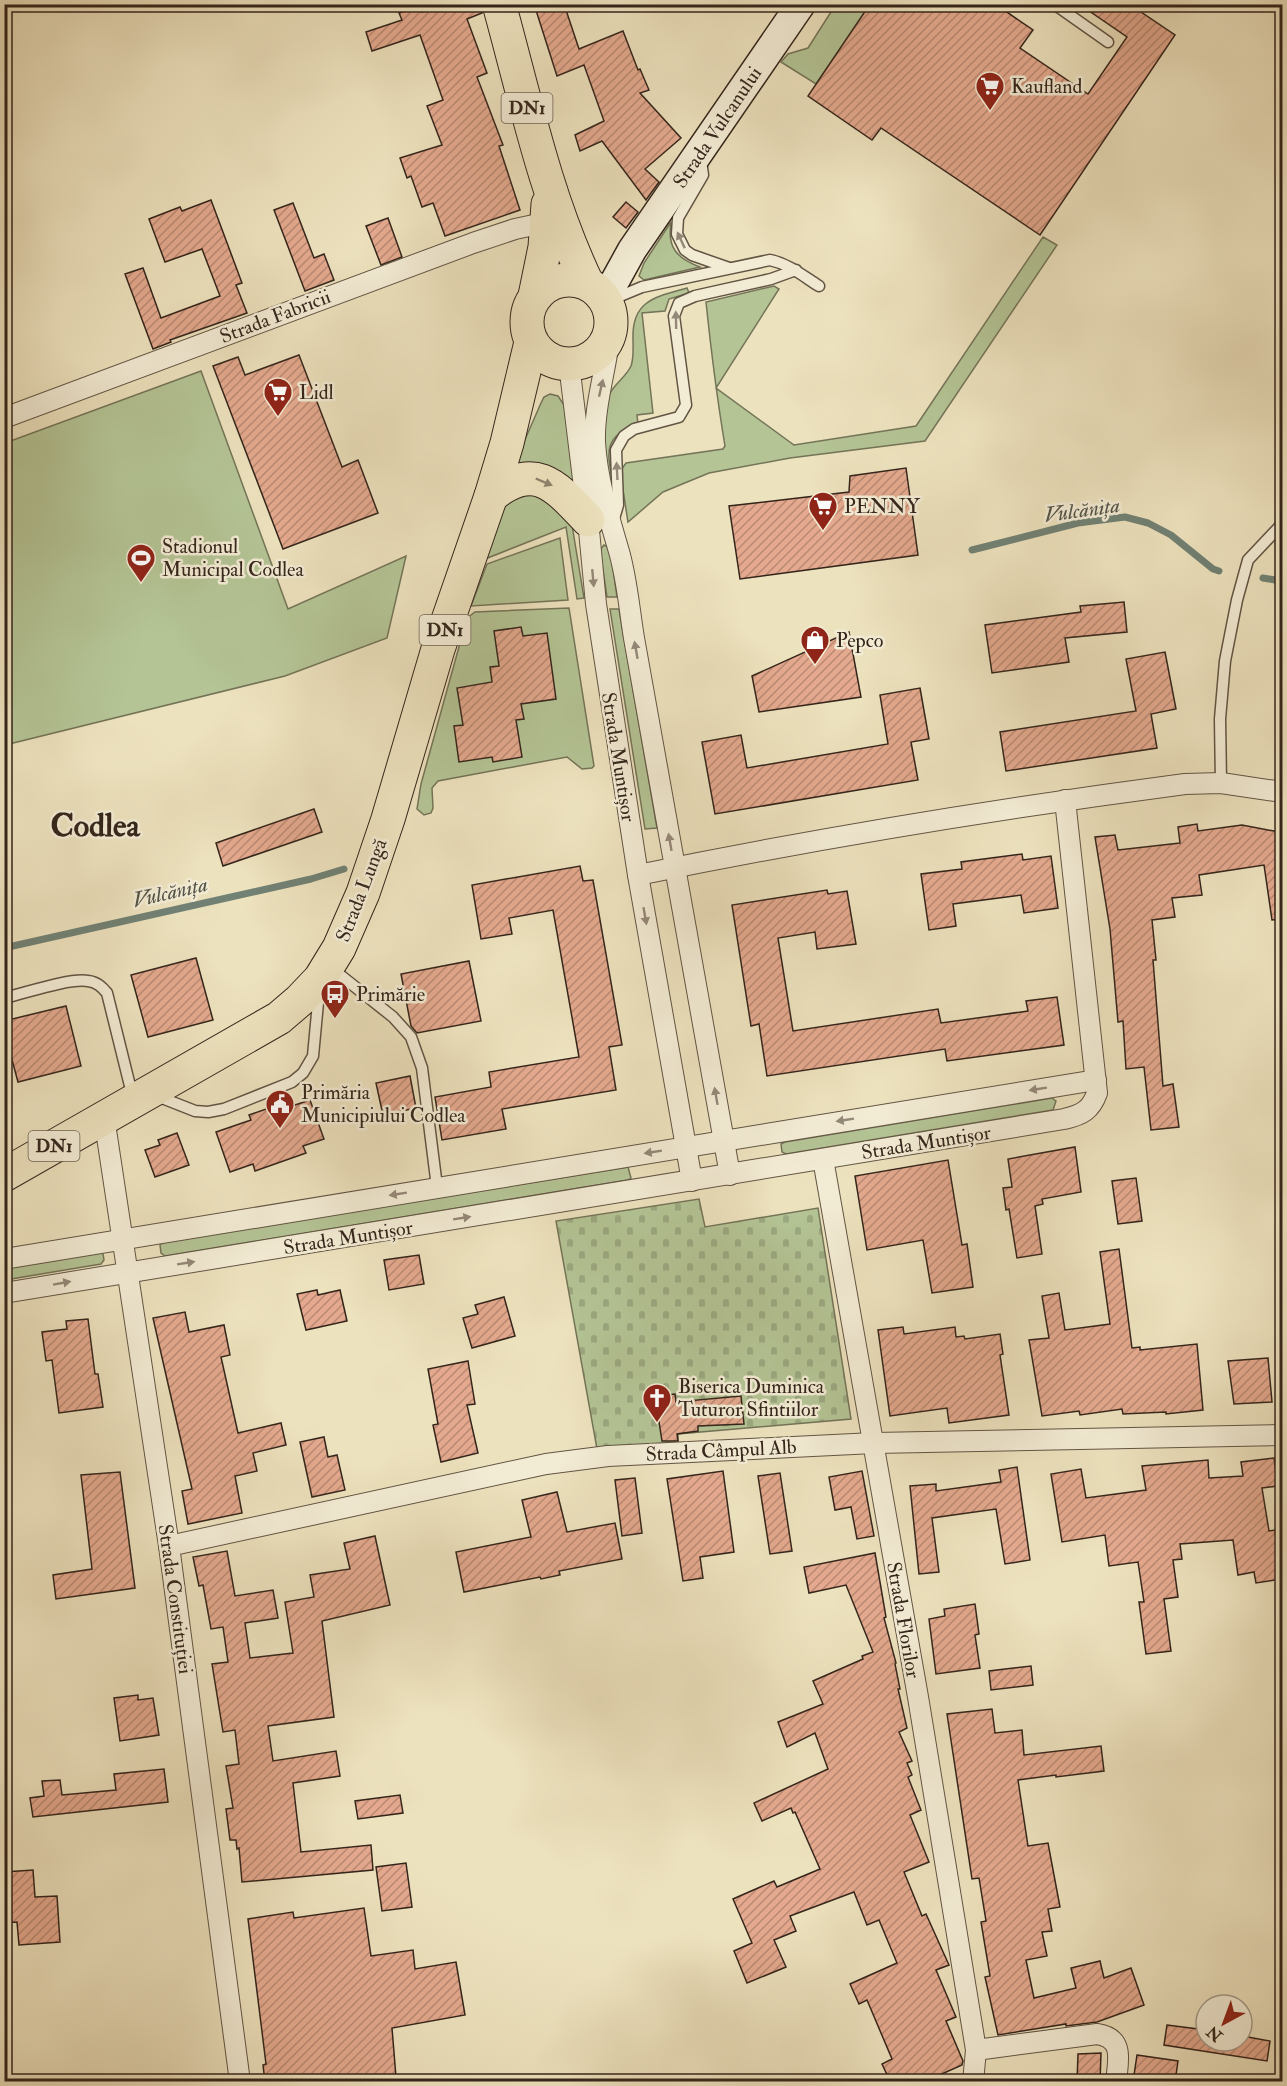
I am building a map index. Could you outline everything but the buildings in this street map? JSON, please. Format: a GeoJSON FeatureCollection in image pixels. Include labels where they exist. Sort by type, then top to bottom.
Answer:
{"type":"FeatureCollection","features":[{"type":"Feature","properties":{"kind":"highway","name":"DN1"},"geometry":{"type":"LineString","coordinates":[[499,4],[546,175],[565,234],[611,315],[610,334]]}},
{"type":"Feature","properties":{"kind":"highway","name":"DN1"},"geometry":{"type":"LineString","coordinates":[[507,443],[531,342],[526,318],[535,296],[544,257],[548,222],[546,175]]}},
{"type":"Feature","properties":{"kind":"highway"},"geometry":{"type":"LineString","coordinates":[[535,296],[545,286],[559,280],[573,279],[598,293]]}},
{"type":"Feature","properties":{"kind":"highway"},"geometry":{"type":"LineString","coordinates":[[531,342],[544,356],[565,364],[591,358],[600,351],[610,334]]}},
{"type":"Feature","properties":{"kind":"highway","name":"DN1"},"geometry":{"type":"LineString","coordinates":[[507,443],[538,394],[565,364]]}},
{"type":"Feature","properties":{"kind":"highway","name":"Strada Lungă"},"geometry":{"type":"LineString","coordinates":[[4,1175],[279,1018],[300,1000],[324,973],[348,929],[363,893],[388,819],[438,649],[507,443]]}},
{"type":"Feature","properties":{"kind":"highway"},"geometry":{"type":"LineString","coordinates":[[491,496],[505,485],[516,481],[533,478],[545,481],[599,524]]}},
{"type":"Feature","properties":{"kind":"main road","name":"Strada Vulcanului"},"geometry":{"type":"LineString","coordinates":[[598,293],[632,250],[801,4]]}},
{"type":"Feature","properties":{"kind":"street","name":"Strada Fabricii"},"geometry":{"type":"LineString","coordinates":[[4,418],[473,243],[515,229],[548,222]]}},
{"type":"Feature","properties":{"kind":"street","name":"Strada Muntișor"},"geometry":{"type":"LineString","coordinates":[[610,334],[595,419],[595,443],[604,499],[599,524],[596,604],[638,875],[692,1181]]}},
{"type":"Feature","properties":{"kind":"street","name":"Strada Muntișor"},"geometry":{"type":"LineString","coordinates":[[565,364],[599,524],[624,576],[730,1174]]}},
{"type":"Feature","properties":{"kind":"street"},"geometry":{"type":"LineString","coordinates":[[638,875],[877,829],[1185,784],[1221,783],[1282,792]]}},
{"type":"Feature","properties":{"kind":"street","name":"Strada Muntișor"},"geometry":{"type":"LineString","coordinates":[[4,1293],[692,1181],[1076,1117],[1085,1113],[1093,1104],[1097,1093],[1065,800]]}},
{"type":"Feature","properties":{"kind":"street","name":"Strada Muntișor"},"geometry":{"type":"LineString","coordinates":[[4,1259],[1095,1080]]}},
{"type":"Feature","properties":{"kind":"street","name":"Strada Constituției"},"geometry":{"type":"LineString","coordinates":[[104,1117],[169,1546],[240,2082]]}},
{"type":"Feature","properties":{"kind":"street","name":"Strada Florilor"},"geometry":{"type":"LineString","coordinates":[[823,1159],[874,1443],[976,2049],[973,2082]]}},
{"type":"Feature","properties":{"kind":"street","name":"Strada Câmpul Alb"},"geometry":{"type":"LineString","coordinates":[[169,1546],[556,1463],[608,1456],[874,1443],[1282,1435]]}},
{"type":"Feature","properties":{"kind":"street"},"geometry":{"type":"LineString","coordinates":[[976,2049],[1097,2034],[1105,2035],[1112,2040],[1119,2056],[1116,2082]]}},
{"type":"Feature","properties":{"kind":"lane"},"geometry":{"type":"LineString","coordinates":[[1054,4],[1108,42]]}},
{"type":"Feature","properties":{"kind":"lane"},"geometry":{"type":"LineString","coordinates":[[700,153],[703,176],[678,218],[677,234],[685,250],[692,255],[729,268]]}},
{"type":"Feature","properties":{"kind":"lane"},"geometry":{"type":"LineString","coordinates":[[598,293],[642,287],[770,260],[781,262],[819,286]]}},
{"type":"Feature","properties":{"kind":"lane"},"geometry":{"type":"LineString","coordinates":[[599,524],[618,505],[616,450],[624,436],[634,429],[679,417],[684,411],[686,405],[674,316],[679,303],[695,296],[771,279],[796,270]]}},
{"type":"Feature","properties":{"kind":"lane"},"geometry":{"type":"LineString","coordinates":[[1221,783],[1220,719],[1225,660],[1237,600],[1248,560],[1282,524]]}},
{"type":"Feature","properties":{"kind":"lane"},"geometry":{"type":"LineString","coordinates":[[4,998],[78,980],[91,981],[101,986],[107,993],[141,1097],[195,1111],[208,1112],[224,1109],[292,1082],[303,1073],[314,1056],[324,973],[393,1017],[411,1037],[422,1068],[437,1187]]}},
{"type":"Feature","properties":{"kind":"green space"},"geometry":{"type":"Polygon","coordinates":[[[836,4],[870,5],[816,84],[781,62],[788,54],[808,48],[836,4]]]}},
{"type":"Feature","properties":{"kind":"green space"},"geometry":{"type":"Polygon","coordinates":[[[671,222],[670,238],[675,250],[685,260],[700,267],[644,280],[639,276],[644,263],[671,222]]]}},
{"type":"Feature","properties":{"kind":"green space"},"geometry":{"type":"Polygon","coordinates":[[[1043,237],[1057,245],[925,441],[790,458],[709,473],[663,492],[628,522],[621,477],[621,470],[626,463],[723,449],[725,446],[716,388],[794,445],[916,426],[1043,237]]]}},
{"type":"Feature","properties":{"kind":"green space"},"geometry":{"type":"Polygon","coordinates":[[[774,286],[779,289],[716,388],[706,302],[774,286]]]}},
{"type":"Feature","properties":{"kind":"green space"},"geometry":{"type":"Polygon","coordinates":[[[687,288],[689,293],[669,299],[665,311],[642,313],[653,413],[637,415],[638,424],[622,432],[613,440],[609,450],[614,485],[612,510],[602,436],[605,407],[609,395],[631,366],[634,325],[641,308],[665,294],[687,288]]]}},
{"type":"Feature","properties":{"kind":"green space","name":"Stadionul Municipal Codlea"},"geometry":{"type":"Polygon","coordinates":[[[201,371],[288,609],[406,556],[387,638],[285,676],[5,745],[5,443],[201,371]]]}},
{"type":"Feature","properties":{"kind":"green space"},"geometry":{"type":"Polygon","coordinates":[[[550,394],[558,396],[564,405],[577,497],[509,476],[544,397],[550,394]]]}},
{"type":"Feature","properties":{"kind":"green space"},"geometry":{"type":"Polygon","coordinates":[[[536,486],[572,525],[584,598],[577,599],[566,527],[480,561],[508,499],[536,486]]]}},
{"type":"Feature","properties":{"kind":"green space"},"geometry":{"type":"Polygon","coordinates":[[[560,538],[568,600],[471,606],[487,564],[560,538]]]}},
{"type":"Feature","properties":{"kind":"green space"},"geometry":{"type":"Polygon","coordinates":[[[604,545],[610,548],[617,597],[607,597],[600,550],[604,545]]]}},
{"type":"Feature","properties":{"kind":"green space"},"geometry":{"type":"Polygon","coordinates":[[[569,608],[594,766],[582,769],[567,757],[438,781],[432,788],[431,813],[424,815],[417,809],[421,784],[467,618],[475,612],[569,608]]]}},
{"type":"Feature","properties":{"kind":"green space"},"geometry":{"type":"Polygon","coordinates":[[[610,609],[619,609],[657,828],[645,829],[610,609]]]}},
{"type":"Feature","properties":{"kind":"green space"},"geometry":{"type":"Polygon","coordinates":[[[1052,1098],[1056,1101],[1053,1110],[786,1154],[782,1152],[781,1144],[785,1142],[1052,1098]]]}},
{"type":"Feature","properties":{"kind":"green space"},"geometry":{"type":"Polygon","coordinates":[[[628,1167],[631,1178],[628,1180],[165,1256],[161,1253],[160,1245],[163,1242],[628,1167]]]}},
{"type":"Feature","properties":{"kind":"green space"},"geometry":{"type":"Polygon","coordinates":[[[699,1199],[705,1227],[818,1208],[851,1419],[678,1434],[678,1442],[597,1449],[556,1221],[699,1199]]]}},
{"type":"Feature","properties":{"kind":"green space"},"geometry":{"type":"Polygon","coordinates":[[[100,1252],[104,1260],[101,1264],[5,1280],[5,1268],[100,1252]]]}},
{"type":"Feature","properties":{"kind":"waterway","name":"Vulcănița"},"geometry":{"type":"LineString","coordinates":[[972,550],[1078,523],[1125,517],[1148,523],[1171,535],[1213,569],[1219,571]]}},
{"type":"Feature","properties":{"kind":"waterway","name":"Vulcănița"},"geometry":{"type":"LineString","coordinates":[[1263,578],[1282,581]]}},
{"type":"Feature","properties":{"kind":"waterway","name":"Vulcănița"},"geometry":{"type":"LineString","coordinates":[[4,948],[311,879],[344,869]]}},
{"type":"Feature","properties":{"kind":"place","name":"Kaufland"},"geometry":{"type":"Point","coordinates":[990,112]}},
{"type":"Feature","properties":{"kind":"place","name":"Lidl"},"geometry":{"type":"Point","coordinates":[278,418]}},
{"type":"Feature","properties":{"kind":"place","name":"PENNY"},"geometry":{"type":"Point","coordinates":[823,532]}},
{"type":"Feature","properties":{"kind":"place","name":"Stadionul Municipal Codlea"},"geometry":{"type":"Point","coordinates":[141,584]}},
{"type":"Feature","properties":{"kind":"place","name":"Pepco"},"geometry":{"type":"Point","coordinates":[815,666]}},
{"type":"Feature","properties":{"kind":"place","name":"Primărie"},"geometry":{"type":"Point","coordinates":[335,1020]}},
{"type":"Feature","properties":{"kind":"place","name":"Primăria Municipiului Codlea"},"geometry":{"type":"Point","coordinates":[280,1130]}},
{"type":"Feature","properties":{"kind":"place","name":"Biserica Duminica Tuturor Sfintiilor"},"geometry":{"type":"Point","coordinates":[657,1424]}},
{"type":"Feature","properties":{"kind":"district","name":"Codlea"},"geometry":{"type":"Point","coordinates":[95,825]}}]}
